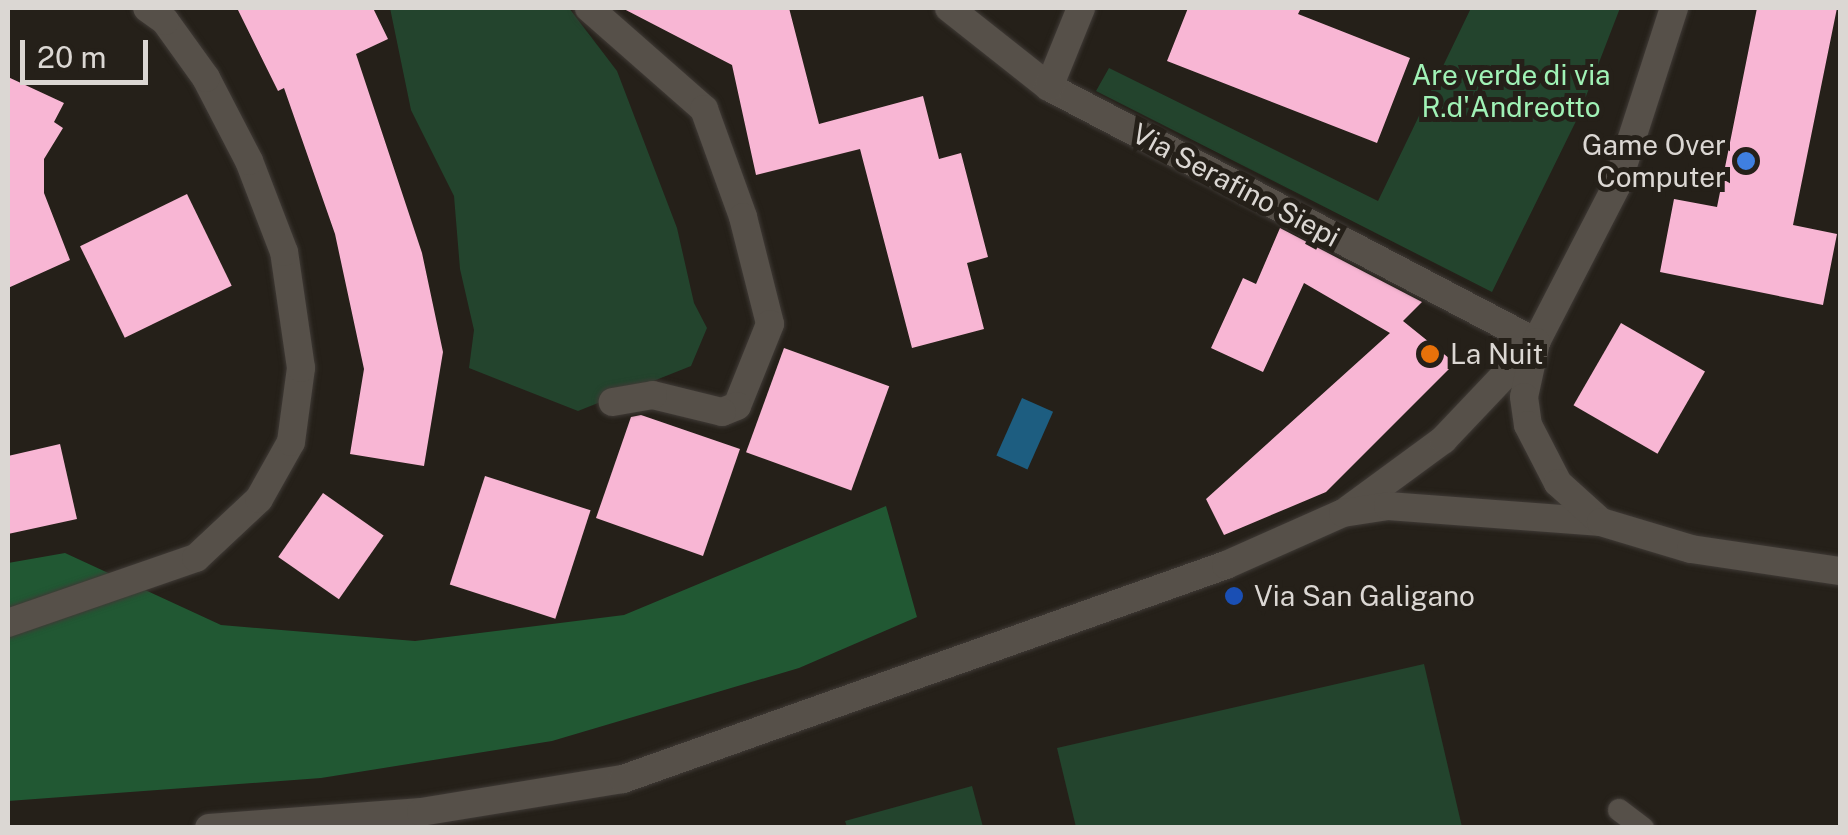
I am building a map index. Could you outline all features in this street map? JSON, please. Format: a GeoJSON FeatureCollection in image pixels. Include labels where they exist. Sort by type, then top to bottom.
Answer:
{"type":"FeatureCollection","features":[{"type":"Feature","properties":{"kind":"street"},"geometry":{"type":"LineString","coordinates":[[8,623],[196,558],[260,499],[290,442],[302,368],[284,252],[249,161],[206,78],[164,21],[147,8]]}},
{"type":"Feature","properties":{"kind":"street"},"geometry":{"type":"LineString","coordinates":[[588,8],[704,110],[743,217],[770,324],[737,406],[722,412],[653,395],[613,402]]}},
{"type":"Feature","properties":{"kind":"street","name":"Via Serafino Siepi"},"geometry":{"type":"LineString","coordinates":[[949,8],[1049,87],[1536,342]]}},
{"type":"Feature","properties":{"kind":"street"},"geometry":{"type":"LineString","coordinates":[[1049,87],[1081,8]]}},
{"type":"Feature","properties":{"kind":"street"},"geometry":{"type":"LineString","coordinates":[[1601,522],[1558,483],[1528,425],[1524,397],[1536,342],[1617,185],[1674,8]]}},
{"type":"Feature","properties":{"kind":"street"},"geometry":{"type":"LineString","coordinates":[[209,828],[422,812],[623,779],[1226,564],[1343,513],[1443,440],[1536,342]]}},
{"type":"Feature","properties":{"kind":"street"},"geometry":{"type":"LineString","coordinates":[[1343,513],[1388,506],[1601,522],[1690,549],[1840,571]]}},
{"type":"Feature","properties":{"kind":"lane"},"geometry":{"type":"LineString","coordinates":[[1619,810],[1643,828]]}},
{"type":"Feature","properties":{"kind":"green space"},"geometry":{"type":"Polygon","coordinates":[[[390,8],[569,8],[617,71],[677,228],[694,303],[707,328],[691,366],[578,411],[469,368],[474,330],[460,269],[454,196],[411,110],[390,8]]]}},
{"type":"Feature","properties":{"kind":"green space","name":"Are verde di via R.d'Andreotto"},"geometry":{"type":"Polygon","coordinates":[[[1471,8],[1620,8],[1578,117],[1492,292],[1096,91],[1109,68],[1378,201],[1471,8]]]}},
{"type":"Feature","properties":{"kind":"green space"},"geometry":{"type":"Polygon","coordinates":[[[886,506],[917,617],[799,668],[552,741],[321,778],[8,801],[8,563],[65,553],[221,625],[415,641],[624,615],[886,506]]]}},
{"type":"Feature","properties":{"kind":"green space"},"geometry":{"type":"Polygon","coordinates":[[[1424,664],[1462,827],[1076,827],[1057,748],[1424,664]]]}},
{"type":"Feature","properties":{"kind":"green space"},"geometry":{"type":"Polygon","coordinates":[[[972,786],[983,827],[847,827],[845,821],[972,786]]]}},
{"type":"Feature","properties":{"kind":"water"},"geometry":{"type":"Polygon","coordinates":[[[1022,398],[1053,412],[1027,469],[996,456],[1022,398]]]}},
{"type":"Feature","properties":{"kind":"building"},"geometry":{"type":"Polygon","coordinates":[[[237,8],[373,8],[388,39],[356,54],[422,253],[443,352],[424,466],[350,454],[364,369],[335,234],[284,88],[278,91],[237,8]]]}},
{"type":"Feature","properties":{"kind":"building"},"geometry":{"type":"Polygon","coordinates":[[[622,8],[789,8],[819,124],[923,96],[939,159],[961,153],[988,257],[967,263],[984,329],[912,348],[860,149],[756,175],[732,65],[622,8]]]}},
{"type":"Feature","properties":{"kind":"building"},"geometry":{"type":"Polygon","coordinates":[[[1188,8],[1301,8],[1298,14],[1410,58],[1377,143],[1167,61],[1188,8]]]}},
{"type":"Feature","properties":{"kind":"building"},"geometry":{"type":"Polygon","coordinates":[[[1757,8],[1837,8],[1793,225],[1837,234],[1823,305],[1660,272],[1674,199],[1717,207],[1757,8]]]}},
{"type":"Feature","properties":{"kind":"building"},"geometry":{"type":"Polygon","coordinates":[[[8,77],[64,103],[54,122],[63,128],[44,159],[44,193],[70,260],[8,288],[8,77]]]}},
{"type":"Feature","properties":{"kind":"building"},"geometry":{"type":"Polygon","coordinates":[[[187,194],[232,286],[125,338],[80,246],[187,194]]]}},
{"type":"Feature","properties":{"kind":"building"},"geometry":{"type":"Polygon","coordinates":[[[1280,228],[1422,302],[1403,321],[1455,363],[1326,492],[1224,535],[1206,499],[1390,333],[1304,283],[1263,372],[1211,348],[1243,278],[1256,284],[1280,228]]]}},
{"type":"Feature","properties":{"kind":"building"},"geometry":{"type":"Polygon","coordinates":[[[1621,323],[1705,372],[1658,454],[1574,405],[1621,323]]]}},
{"type":"Feature","properties":{"kind":"building"},"geometry":{"type":"Polygon","coordinates":[[[784,348],[889,386],[851,491],[746,452],[784,348]]]}},
{"type":"Feature","properties":{"kind":"building"},"geometry":{"type":"Polygon","coordinates":[[[641,415],[740,449],[703,556],[596,518],[631,417],[641,415]]]}},
{"type":"Feature","properties":{"kind":"building"},"geometry":{"type":"Polygon","coordinates":[[[60,444],[77,519],[8,534],[8,456],[60,444]]]}},
{"type":"Feature","properties":{"kind":"building"},"geometry":{"type":"Polygon","coordinates":[[[485,476],[591,510],[555,619],[450,584],[485,476]]]}},
{"type":"Feature","properties":{"kind":"building"},"geometry":{"type":"Polygon","coordinates":[[[323,493],[384,535],[339,599],[278,557],[323,493]]]}},
{"type":"Feature","properties":{"kind":"place","name":"Game Over Computer"},"geometry":{"type":"Point","coordinates":[1746,161]}},
{"type":"Feature","properties":{"kind":"place","name":"La Nuit"},"geometry":{"type":"Point","coordinates":[1430,354]}},
{"type":"Feature","properties":{"kind":"place","name":"Via San Galigano"},"geometry":{"type":"Point","coordinates":[1234,596]}}]}
